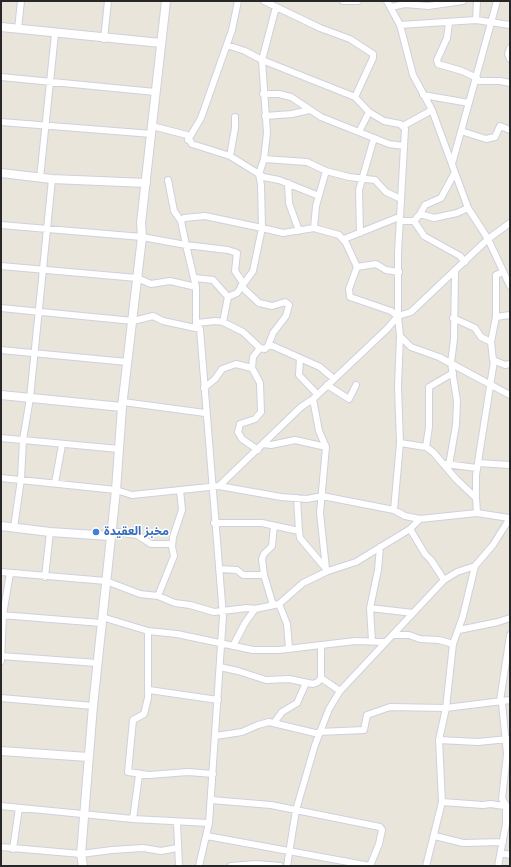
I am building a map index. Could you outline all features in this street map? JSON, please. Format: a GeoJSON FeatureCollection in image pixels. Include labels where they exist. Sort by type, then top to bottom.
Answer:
{"type":"FeatureCollection","features":[{"type":"Feature","properties":{"kind":"street"},"geometry":{"type":"LineString","coordinates":[[18,29],[21,1]]}},
{"type":"Feature","properties":{"kind":"street"},"geometry":{"type":"LineString","coordinates":[[104,39],[108,1]]}},
{"type":"Feature","properties":{"kind":"street"},"geometry":{"type":"LineString","coordinates":[[83,866],[81,854],[97,663],[110,533],[116,490],[127,362],[142,237],[141,223],[166,1]]}},
{"type":"Feature","properties":{"kind":"street"},"geometry":{"type":"LineString","coordinates":[[188,140],[201,118],[227,45],[238,1]]}},
{"type":"Feature","properties":{"kind":"street"},"geometry":{"type":"LineString","coordinates":[[264,1],[320,28],[350,39],[373,54],[373,58],[355,97]]}},
{"type":"Feature","properties":{"kind":"street"},"geometry":{"type":"LineString","coordinates":[[344,1],[358,1]]}},
{"type":"Feature","properties":{"kind":"street"},"geometry":{"type":"LineString","coordinates":[[387,1],[400,26],[413,75],[432,110],[452,164],[454,174],[468,208],[488,239],[510,286]]}},
{"type":"Feature","properties":{"kind":"street"},"geometry":{"type":"LineString","coordinates":[[390,7],[405,4],[463,1]]}},
{"type":"Feature","properties":{"kind":"street"},"geometry":{"type":"LineString","coordinates":[[476,20],[477,1]]}},
{"type":"Feature","properties":{"kind":"street"},"geometry":{"type":"LineString","coordinates":[[452,164],[477,80],[497,1]]}},
{"type":"Feature","properties":{"kind":"street"},"geometry":{"type":"LineString","coordinates":[[223,322],[228,297],[237,292],[252,270],[262,228],[261,185],[259,174],[264,159],[267,133],[263,94],[262,60],[276,7]]}},
{"type":"Feature","properties":{"kind":"street"},"geometry":{"type":"LineString","coordinates":[[400,26],[476,20],[510,25]]}},
{"type":"Feature","properties":{"kind":"street"},"geometry":{"type":"LineString","coordinates":[[449,23],[447,38],[437,60],[438,64],[462,71],[477,80],[510,83]]}},
{"type":"Feature","properties":{"kind":"street"},"geometry":{"type":"LineString","coordinates":[[1,27],[104,39],[161,43]]}},
{"type":"Feature","properties":{"kind":"street"},"geometry":{"type":"LineString","coordinates":[[40,178],[55,34]]}},
{"type":"Feature","properties":{"kind":"street"},"geometry":{"type":"LineString","coordinates":[[227,45],[245,51],[262,60],[355,97],[369,112],[384,121],[403,126],[432,110]]}},
{"type":"Feature","properties":{"kind":"street"},"geometry":{"type":"LineString","coordinates":[[510,48],[508,54],[510,59]]}},
{"type":"Feature","properties":{"kind":"street"},"geometry":{"type":"LineString","coordinates":[[1,77],[155,92]]}},
{"type":"Feature","properties":{"kind":"street"},"geometry":{"type":"LineString","coordinates":[[263,94],[280,94],[291,97],[321,117],[388,144],[404,146]]}},
{"type":"Feature","properties":{"kind":"street"},"geometry":{"type":"LineString","coordinates":[[423,95],[469,103]]}},
{"type":"Feature","properties":{"kind":"street"},"geometry":{"type":"LineString","coordinates":[[265,116],[292,114],[310,110]]}},
{"type":"Feature","properties":{"kind":"street"},"geometry":{"type":"LineString","coordinates":[[359,132],[369,112]]}},
{"type":"Feature","properties":{"kind":"street"},"geometry":{"type":"LineString","coordinates":[[230,156],[235,128],[234,117]]}},
{"type":"Feature","properties":{"kind":"street"},"geometry":{"type":"LineString","coordinates":[[1,122],[46,127],[152,130],[187,135],[190,137],[188,140],[197,147],[230,156],[263,177],[288,184],[319,196]]}},
{"type":"Feature","properties":{"kind":"street"},"geometry":{"type":"LineString","coordinates":[[394,510],[400,456],[398,381],[400,336],[398,316],[399,219],[404,146],[403,126]]}},
{"type":"Feature","properties":{"kind":"street"},"geometry":{"type":"LineString","coordinates":[[461,131],[486,139],[495,137],[500,126],[510,130]]}},
{"type":"Feature","properties":{"kind":"street"},"geometry":{"type":"LineString","coordinates":[[360,233],[359,190],[374,138]]}},
{"type":"Feature","properties":{"kind":"street"},"geometry":{"type":"LineString","coordinates":[[264,159],[307,162],[326,171],[362,180],[365,178],[375,180],[386,192],[401,199]]}},
{"type":"Feature","properties":{"kind":"street"},"geometry":{"type":"LineString","coordinates":[[314,228],[319,196],[326,171]]}},
{"type":"Feature","properties":{"kind":"street"},"geometry":{"type":"LineString","coordinates":[[1,173],[52,179],[146,183]]}},
{"type":"Feature","properties":{"kind":"street"},"geometry":{"type":"LineString","coordinates":[[414,221],[428,203],[441,198],[454,174]]}},
{"type":"Feature","properties":{"kind":"street"},"geometry":{"type":"LineString","coordinates":[[14,528],[21,479],[23,440],[30,398],[44,270],[52,179]]}},
{"type":"Feature","properties":{"kind":"street"},"geometry":{"type":"LineString","coordinates":[[168,180],[174,211],[181,221],[195,278],[222,611],[222,643],[209,823],[199,866]]}},
{"type":"Feature","properties":{"kind":"street"},"geometry":{"type":"LineString","coordinates":[[288,184],[289,203],[299,231]]}},
{"type":"Feature","properties":{"kind":"street"},"geometry":{"type":"LineString","coordinates":[[420,214],[434,218],[457,213],[468,208]]}},
{"type":"Feature","properties":{"kind":"street"},"geometry":{"type":"LineString","coordinates":[[181,221],[188,216],[205,216],[283,233],[314,228],[334,232],[344,239],[357,267],[349,289],[350,296],[391,311],[398,316]]}},
{"type":"Feature","properties":{"kind":"street"},"geometry":{"type":"LineString","coordinates":[[344,239],[399,219],[414,221]]}},
{"type":"Feature","properties":{"kind":"street"},"geometry":{"type":"LineString","coordinates":[[414,221],[424,236],[460,256],[465,262]]}},
{"type":"Feature","properties":{"kind":"street"},"geometry":{"type":"LineString","coordinates":[[219,486],[301,407],[312,399],[387,329],[398,316],[410,312],[436,286],[455,272],[488,239],[510,223]]}},
{"type":"Feature","properties":{"kind":"street"},"geometry":{"type":"LineString","coordinates":[[1,225],[142,237],[236,252],[238,256],[235,271],[242,284],[259,303],[272,306],[285,302],[289,305],[286,316],[273,333],[268,346],[265,349],[260,348],[243,332],[223,322],[216,321],[198,326],[163,321],[154,316],[133,320],[39,313],[1,308]]}},
{"type":"Feature","properties":{"kind":"street"},"geometry":{"type":"LineString","coordinates":[[357,267],[378,265],[386,270],[399,272]]}},
{"type":"Feature","properties":{"kind":"street"},"geometry":{"type":"LineString","coordinates":[[1,266],[137,278],[151,284],[170,281],[196,287]]}},
{"type":"Feature","properties":{"kind":"street"},"geometry":{"type":"LineString","coordinates":[[447,465],[456,425],[457,401],[451,363],[454,339],[453,318],[456,298],[455,272]]}},
{"type":"Feature","properties":{"kind":"street"},"geometry":{"type":"LineString","coordinates":[[477,513],[476,498],[478,466],[494,361],[491,358],[491,342],[496,317],[496,275],[503,272]]}},
{"type":"Feature","properties":{"kind":"street"},"geometry":{"type":"LineString","coordinates":[[195,278],[213,280],[228,297]]}},
{"type":"Feature","properties":{"kind":"street"},"geometry":{"type":"LineString","coordinates":[[496,317],[510,315]]}},
{"type":"Feature","properties":{"kind":"street"},"geometry":{"type":"LineString","coordinates":[[453,318],[475,328],[482,337],[491,342]]}},
{"type":"Feature","properties":{"kind":"street"},"geometry":{"type":"LineString","coordinates":[[400,336],[411,347],[451,363],[510,395]]}},
{"type":"Feature","properties":{"kind":"street"},"geometry":{"type":"LineString","coordinates":[[268,346],[320,367],[334,379]]}},
{"type":"Feature","properties":{"kind":"street"},"geometry":{"type":"LineString","coordinates":[[258,450],[242,439],[238,432],[240,424],[256,419],[261,412],[260,383],[252,368],[253,358],[260,348]]}},
{"type":"Feature","properties":{"kind":"street"},"geometry":{"type":"LineString","coordinates":[[1,350],[127,362]]}},
{"type":"Feature","properties":{"kind":"street"},"geometry":{"type":"LineString","coordinates":[[300,358],[299,375],[317,394]]}},
{"type":"Feature","properties":{"kind":"street"},"geometry":{"type":"LineString","coordinates":[[494,361],[510,364]]}},
{"type":"Feature","properties":{"kind":"street"},"geometry":{"type":"LineString","coordinates":[[204,388],[215,379],[222,369],[236,364],[252,368]]}},
{"type":"Feature","properties":{"kind":"street"},"geometry":{"type":"LineString","coordinates":[[426,447],[429,427],[429,387],[452,373]]}},
{"type":"Feature","properties":{"kind":"street"},"geometry":{"type":"LineString","coordinates":[[327,385],[349,398],[356,385]]}},
{"type":"Feature","properties":{"kind":"street"},"geometry":{"type":"LineString","coordinates":[[1,395],[123,404],[205,413]]}},
{"type":"Feature","properties":{"kind":"street"},"geometry":{"type":"LineString","coordinates":[[312,399],[319,431],[326,447],[320,513],[327,570]]}},
{"type":"Feature","properties":{"kind":"street"},"geometry":{"type":"LineString","coordinates":[[1,438],[62,445],[119,449]]}},
{"type":"Feature","properties":{"kind":"street"},"geometry":{"type":"LineString","coordinates":[[264,444],[271,445],[295,440],[326,447]]}},
{"type":"Feature","properties":{"kind":"street"},"geometry":{"type":"LineString","coordinates":[[400,443],[426,447],[447,465],[456,479],[476,498]]}},
{"type":"Feature","properties":{"kind":"street"},"geometry":{"type":"LineString","coordinates":[[55,483],[62,445]]}},
{"type":"Feature","properties":{"kind":"street"},"geometry":{"type":"LineString","coordinates":[[447,465],[510,465]]}},
{"type":"Feature","properties":{"kind":"street"},"geometry":{"type":"LineString","coordinates":[[1,478],[116,490],[135,495],[212,488],[219,486],[281,497],[307,499],[322,496],[394,510],[405,516],[420,519],[477,513],[510,518],[492,545],[475,566],[459,630],[453,644],[446,708],[439,740],[442,802],[435,836],[426,866]]}},
{"type":"Feature","properties":{"kind":"street"},"geometry":{"type":"LineString","coordinates":[[158,596],[174,556],[172,544],[182,516],[180,490]]}},
{"type":"Feature","properties":{"kind":"street"},"geometry":{"type":"LineString","coordinates":[[297,498],[300,538],[327,570]]}},
{"type":"Feature","properties":{"kind":"street"},"geometry":{"type":"LineString","coordinates":[[1,572],[106,581],[140,594],[158,596],[175,603],[190,605],[214,612],[247,608],[255,609],[276,604],[303,583],[327,570],[356,562],[410,529],[420,519]]}},
{"type":"Feature","properties":{"kind":"street"},"geometry":{"type":"LineString","coordinates":[[214,523],[252,523],[299,531]]}},
{"type":"Feature","properties":{"kind":"street"},"geometry":{"type":"LineString","coordinates":[[1,526],[50,532],[137,535],[151,544],[172,544]]}},
{"type":"Feature","properties":{"kind":"street"},"geometry":{"type":"LineString","coordinates":[[274,526],[272,546],[262,559],[264,575],[276,604],[287,624],[289,648]]}},
{"type":"Feature","properties":{"kind":"street"},"geometry":{"type":"LineString","coordinates":[[410,529],[425,554],[431,560],[444,580]]}},
{"type":"Feature","properties":{"kind":"street"},"geometry":{"type":"LineString","coordinates":[[45,576],[50,532]]}},
{"type":"Feature","properties":{"kind":"street"},"geometry":{"type":"LineString","coordinates":[[372,642],[370,608],[378,570],[380,547]]}},
{"type":"Feature","properties":{"kind":"street"},"geometry":{"type":"LineString","coordinates":[[287,866],[288,851],[296,810],[319,733],[340,691],[384,642],[394,635],[444,580],[457,572],[475,566]]}},
{"type":"Feature","properties":{"kind":"street"},"geometry":{"type":"LineString","coordinates":[[219,570],[235,570],[243,575],[264,575]]}},
{"type":"Feature","properties":{"kind":"street"},"geometry":{"type":"LineString","coordinates":[[1,661],[2,615],[10,573]]}},
{"type":"Feature","properties":{"kind":"street"},"geometry":{"type":"LineString","coordinates":[[370,608],[414,613]]}},
{"type":"Feature","properties":{"kind":"street"},"geometry":{"type":"LineString","coordinates":[[234,646],[244,623],[255,609]]}},
{"type":"Feature","properties":{"kind":"street"},"geometry":{"type":"LineString","coordinates":[[2,615],[102,620],[148,631],[177,634],[234,646],[268,650],[321,645],[384,642]]}},
{"type":"Feature","properties":{"kind":"street"},"geometry":{"type":"LineString","coordinates":[[459,630],[510,618]]}},
{"type":"Feature","properties":{"kind":"street"},"geometry":{"type":"LineString","coordinates":[[148,631],[149,690],[143,716],[134,718],[130,739],[128,770],[130,773],[139,775],[188,772],[213,774]]}},
{"type":"Feature","properties":{"kind":"street"},"geometry":{"type":"LineString","coordinates":[[394,635],[409,635],[420,639],[439,640],[453,644]]}},
{"type":"Feature","properties":{"kind":"street"},"geometry":{"type":"LineString","coordinates":[[498,866],[508,806],[502,799],[508,739],[502,703],[500,701],[508,663],[510,635]]}},
{"type":"Feature","properties":{"kind":"street"},"geometry":{"type":"LineString","coordinates":[[220,667],[266,680],[289,679],[306,683],[316,683],[321,678],[321,645]]}},
{"type":"Feature","properties":{"kind":"street"},"geometry":{"type":"LineString","coordinates":[[1,656],[97,663]]}},
{"type":"Feature","properties":{"kind":"street"},"geometry":{"type":"LineString","coordinates":[[321,678],[340,691]]}},
{"type":"Feature","properties":{"kind":"street"},"geometry":{"type":"LineString","coordinates":[[274,723],[282,712],[297,703],[306,683]]}},
{"type":"Feature","properties":{"kind":"street"},"geometry":{"type":"LineString","coordinates":[[149,690],[218,700]]}},
{"type":"Feature","properties":{"kind":"street"},"geometry":{"type":"LineString","coordinates":[[1,698],[93,706]]}},
{"type":"Feature","properties":{"kind":"street"},"geometry":{"type":"LineString","coordinates":[[215,736],[232,735],[262,724],[274,723],[319,733],[364,730],[368,715],[390,707],[446,708],[510,700]]}},
{"type":"Feature","properties":{"kind":"street"},"geometry":{"type":"LineString","coordinates":[[439,740],[478,742],[508,739]]}},
{"type":"Feature","properties":{"kind":"street"},"geometry":{"type":"LineString","coordinates":[[1,751],[88,757]]}},
{"type":"Feature","properties":{"kind":"street"},"geometry":{"type":"LineString","coordinates":[[133,819],[139,775]]}},
{"type":"Feature","properties":{"kind":"street"},"geometry":{"type":"LineString","coordinates":[[207,836],[370,866],[379,844],[382,830],[380,827],[271,805],[210,800]]}},
{"type":"Feature","properties":{"kind":"street"},"geometry":{"type":"LineString","coordinates":[[442,802],[508,806]]}},
{"type":"Feature","properties":{"kind":"street"},"geometry":{"type":"LineString","coordinates":[[1,806],[84,815],[209,823]]}},
{"type":"Feature","properties":{"kind":"street"},"geometry":{"type":"LineString","coordinates":[[13,849],[19,808]]}},
{"type":"Feature","properties":{"kind":"street"},"geometry":{"type":"LineString","coordinates":[[177,822],[179,866]]}},
{"type":"Feature","properties":{"kind":"street"},"geometry":{"type":"LineString","coordinates":[[435,836],[463,843],[503,842]]}},
{"type":"Feature","properties":{"kind":"street"},"geometry":{"type":"LineString","coordinates":[[1,848],[81,854],[143,848],[161,851],[177,848]]}},
{"type":"Feature","properties":{"kind":"street"},"geometry":{"type":"LineString","coordinates":[[501,853],[510,855]]}},
{"type":"Feature","properties":{"kind":"street"},"geometry":{"type":"LineString","coordinates":[[230,866],[256,864],[280,866]]}},
{"type":"Feature","properties":{"kind":"place","name":"مخبز العقيدة"},"geometry":{"type":"Point","coordinates":[96,532]}}]}
